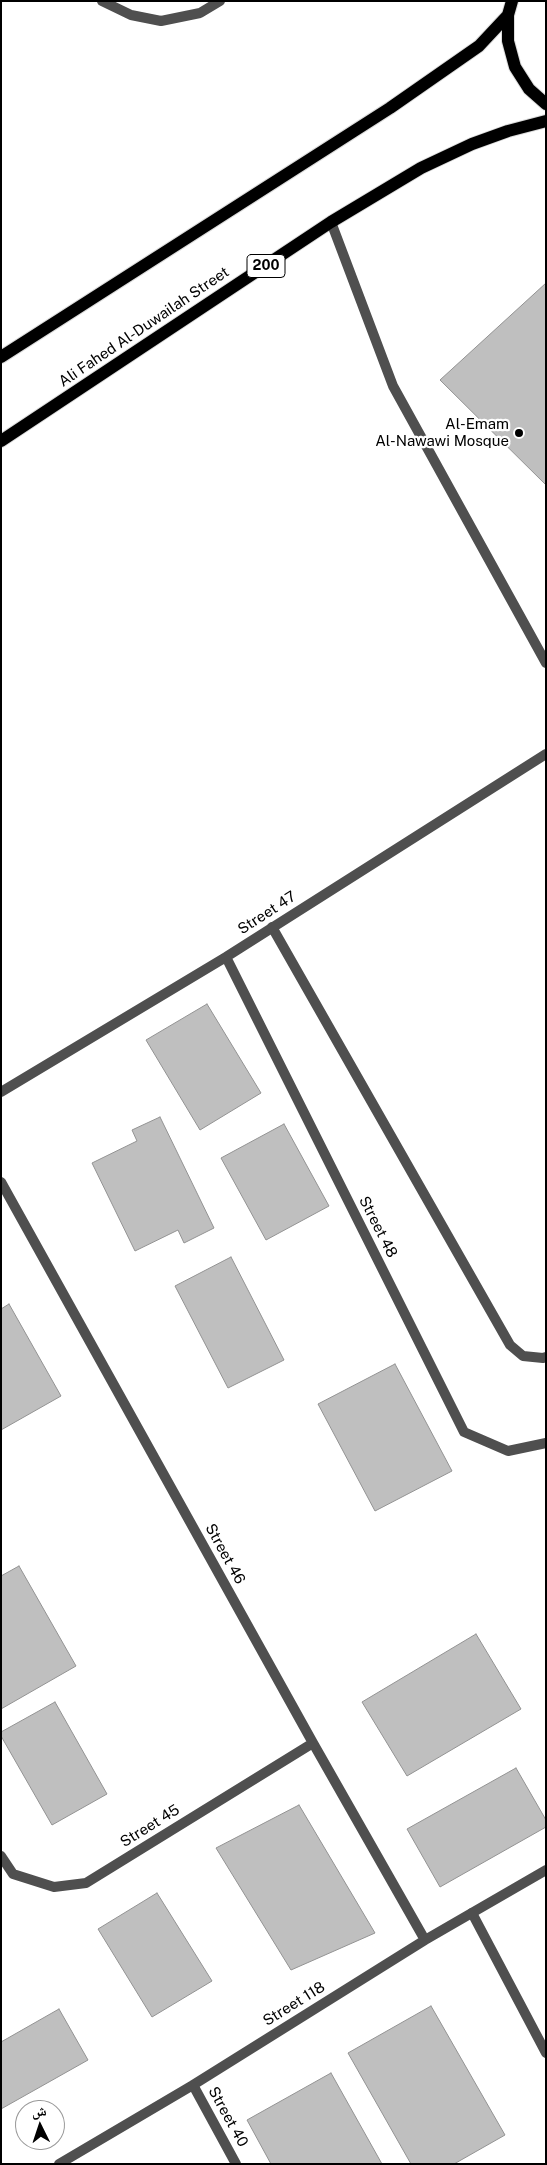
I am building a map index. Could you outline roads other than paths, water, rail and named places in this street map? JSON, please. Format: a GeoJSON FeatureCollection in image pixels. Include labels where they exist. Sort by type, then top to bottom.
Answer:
{"type":"FeatureCollection","features":[{"type":"Feature","properties":{"kind":"main road"},"geometry":{"type":"LineString","coordinates":[[512,1],[508,15],[508,41],[515,67],[530,89],[546,104]]}},
{"type":"Feature","properties":{"kind":"main road"},"geometry":{"type":"LineString","coordinates":[[1,357],[390,108],[479,46],[508,15]]}},
{"type":"Feature","properties":{"kind":"main road","name":"Ali Fahed Al-Duwailah Street"},"geometry":{"type":"LineString","coordinates":[[1,441],[331,222],[421,168],[472,144],[508,131],[546,122]]}},
{"type":"Feature","properties":{"kind":"street"},"geometry":{"type":"LineString","coordinates":[[102,1],[131,15],[161,21],[200,13],[220,1]]}},
{"type":"Feature","properties":{"kind":"street"},"geometry":{"type":"LineString","coordinates":[[331,222],[394,386],[546,663]]}},
{"type":"Feature","properties":{"kind":"street","name":"Street 47"},"geometry":{"type":"LineString","coordinates":[[1,1092],[226,957],[546,754]]}},
{"type":"Feature","properties":{"kind":"street"},"geometry":{"type":"LineString","coordinates":[[272,927],[510,1345],[523,1356],[546,1357]]}},
{"type":"Feature","properties":{"kind":"street","name":"Street 48"},"geometry":{"type":"LineString","coordinates":[[226,957],[464,1432],[508,1451],[546,1443]]}},
{"type":"Feature","properties":{"kind":"street","name":"Street 46"},"geometry":{"type":"LineString","coordinates":[[1,1182],[313,1743],[425,1940]]}},
{"type":"Feature","properties":{"kind":"street","name":"Street 45"},"geometry":{"type":"LineString","coordinates":[[1,1856],[13,1874],[54,1887],[86,1883],[313,1743]]}},
{"type":"Feature","properties":{"kind":"street","name":"Street 118"},"geometry":{"type":"LineString","coordinates":[[60,2164],[193,2085],[425,1940],[546,1870]]}},
{"type":"Feature","properties":{"kind":"street"},"geometry":{"type":"LineString","coordinates":[[472,1913],[546,2053]]}},
{"type":"Feature","properties":{"kind":"street","name":"Street 40"},"geometry":{"type":"LineString","coordinates":[[193,2085],[236,2164]]}},
{"type":"Feature","properties":{"kind":"place","name":"Al-Emam Al-Nawawi Mosque"},"geometry":{"type":"Point","coordinates":[519,433]}}]}
